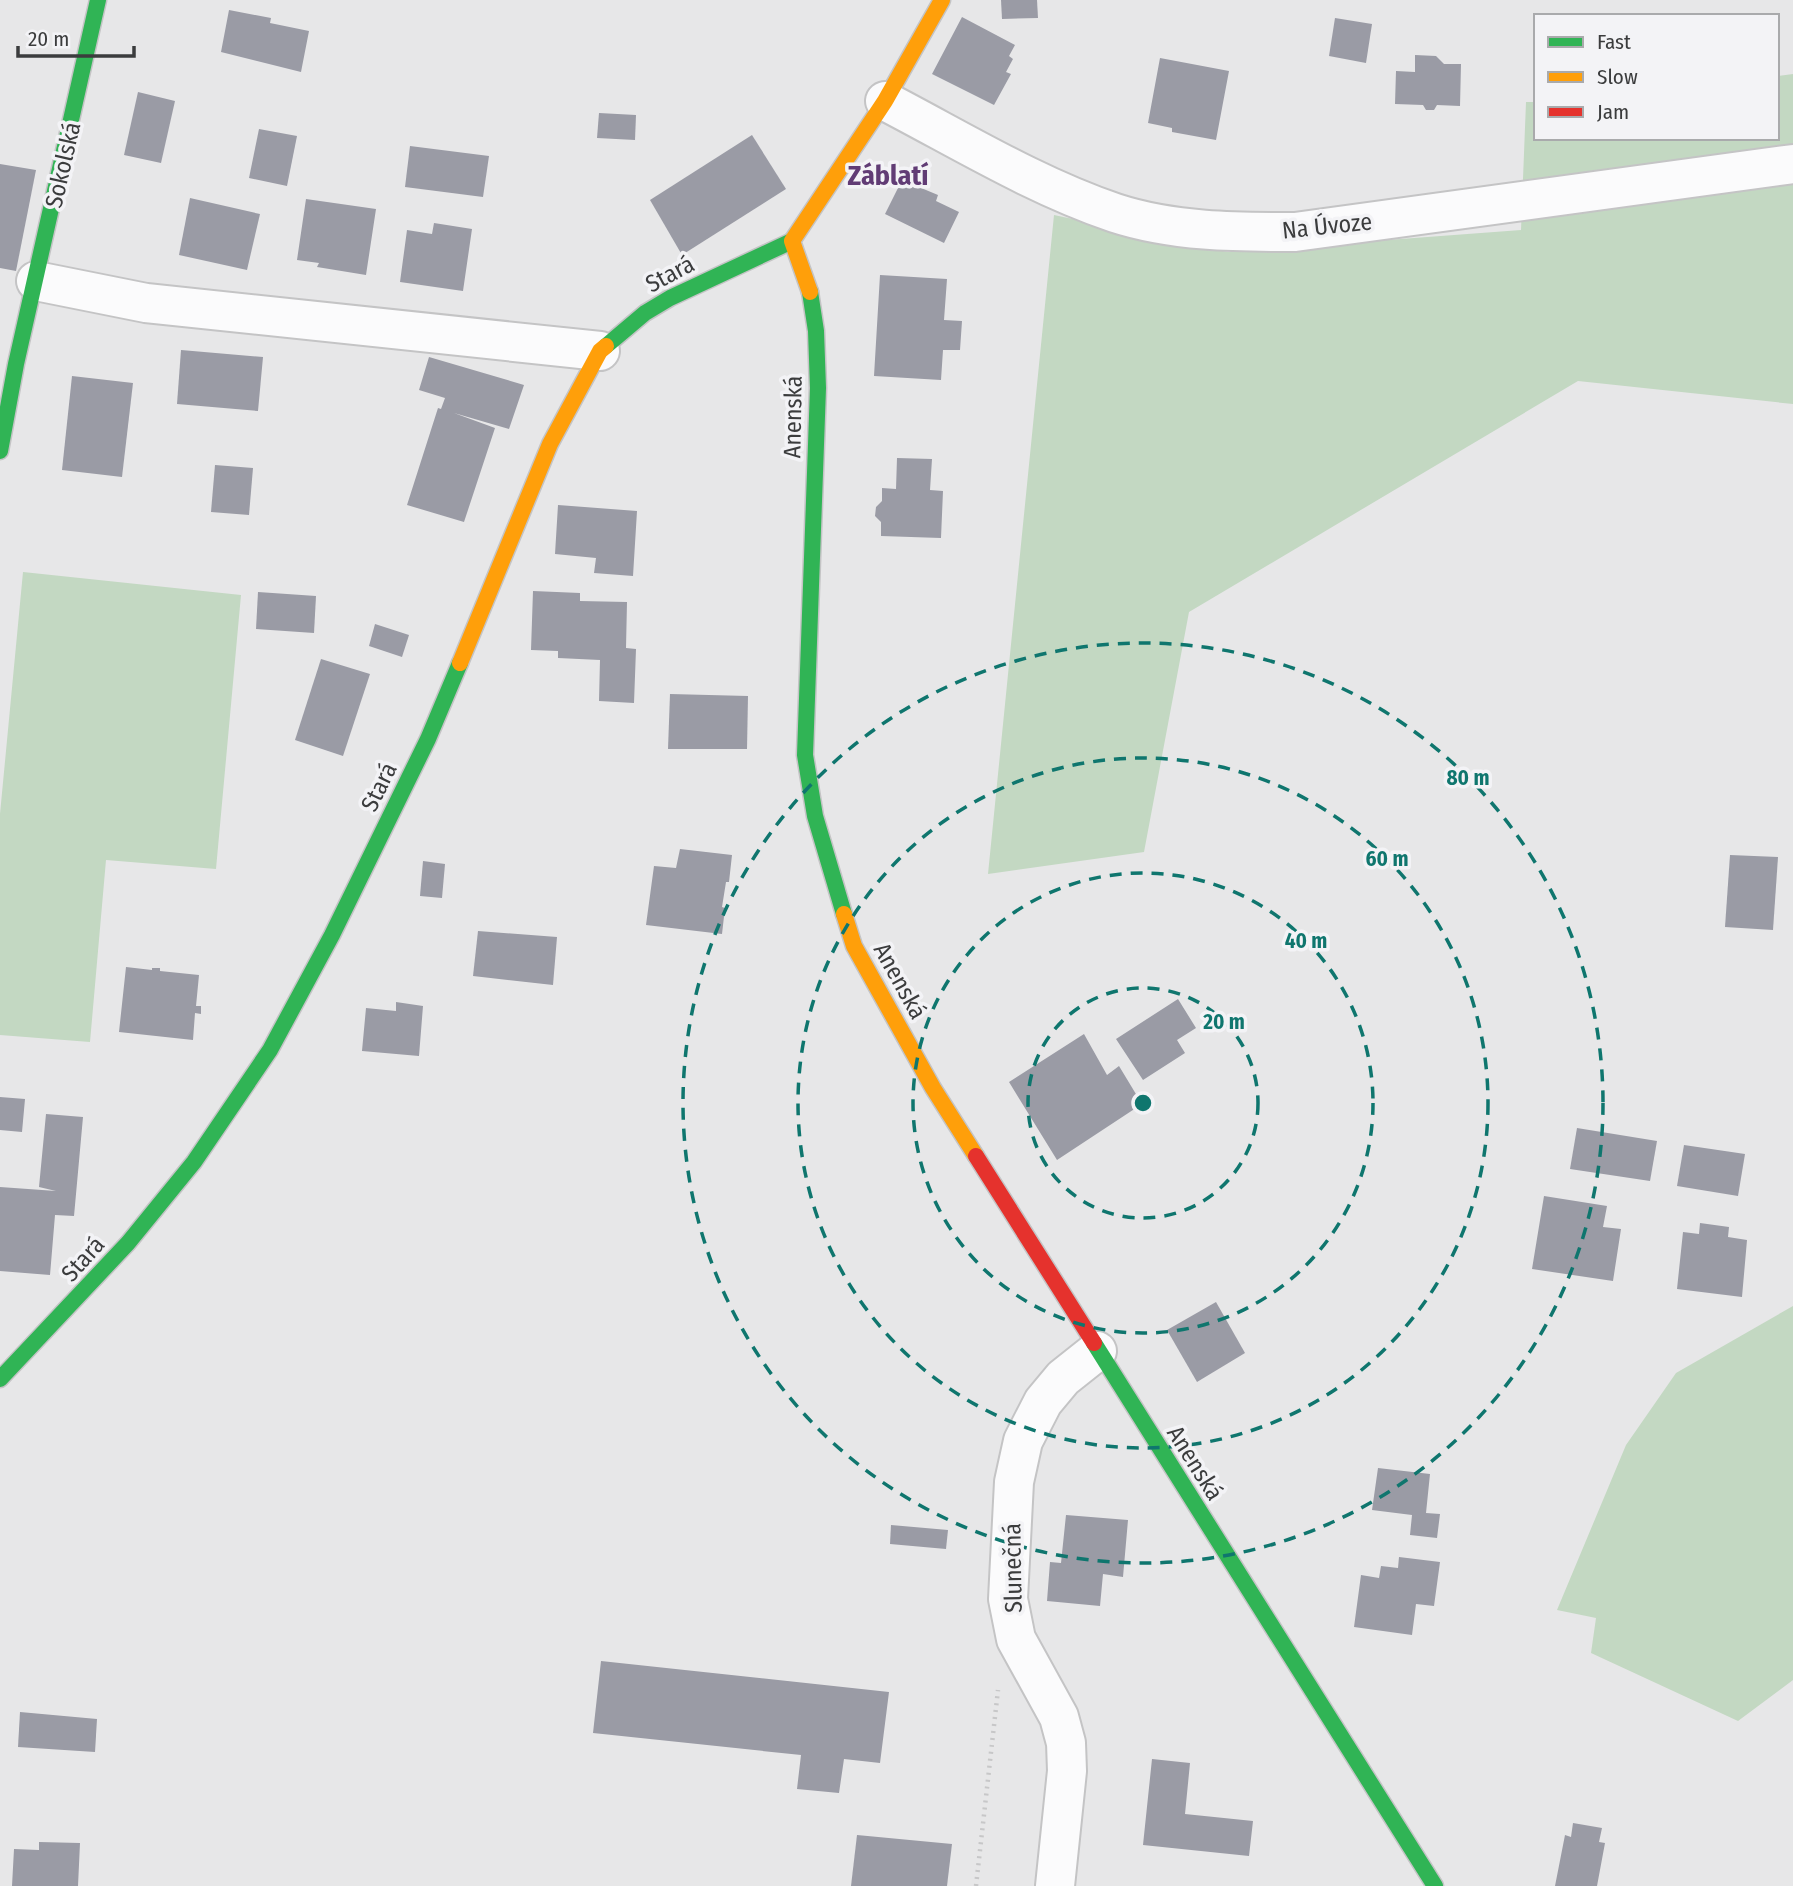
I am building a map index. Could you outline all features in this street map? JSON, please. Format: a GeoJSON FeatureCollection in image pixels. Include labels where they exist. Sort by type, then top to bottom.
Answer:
{"type":"FeatureCollection","features":[{"type":"Feature","properties":{"kind":"street","name":"Sokolská"},"geometry":{"type":"LineString","coordinates":[[0,451],[12,329],[36,281],[98,0]]}},
{"type":"Feature","properties":{"kind":"street"},"geometry":{"type":"LineString","coordinates":[[792,241],[885,101],[942,0]]}},
{"type":"Feature","properties":{"kind":"street","name":"Na Úvoze"},"geometry":{"type":"LineString","coordinates":[[885,101],[1050,187],[1117,213],[1181,227],[1239,232],[1295,232],[1793,164]]}},
{"type":"Feature","properties":{"kind":"street","name":"Stará"},"geometry":{"type":"LineString","coordinates":[[0,1379],[128,1243],[194,1162],[270,1050],[332,935],[428,739],[550,444],[600,351],[645,313],[670,298],[792,241]]}},
{"type":"Feature","properties":{"kind":"street","name":"Anenská"},"geometry":{"type":"LineString","coordinates":[[792,241],[810,286],[816,332],[818,388],[805,755],[815,816],[829,870],[854,946],[933,1088],[1435,1886]]}},
{"type":"Feature","properties":{"kind":"street"},"geometry":{"type":"LineString","coordinates":[[36,281],[146,303],[600,351]]}},
{"type":"Feature","properties":{"kind":"street","name":"Slunečná"},"geometry":{"type":"LineString","coordinates":[[1055,1886],[1067,1771],[1066,1743],[1059,1717],[1016,1639],[1008,1599],[1014,1482],[1023,1441],[1042,1402],[1063,1378],[1097,1351]]}},
{"type":"Feature","properties":{"kind":"path"},"geometry":{"type":"LineString","coordinates":[[976,1886],[999,1681]]}},
{"type":"Feature","properties":{"kind":"green space"},"geometry":{"type":"Polygon","coordinates":[[[1793,74],[1793,404],[1578,381],[1189,612],[1144,852],[988,874],[1054,215],[1228,252],[1521,230],[1526,102],[1534,102],[1534,140],[1779,140],[1779,76],[1793,74]]]}},
{"type":"Feature","properties":{"kind":"green space"},"geometry":{"type":"Polygon","coordinates":[[[23,572],[241,595],[216,869],[106,860],[90,1042],[0,1035],[0,814],[23,572]]]}},
{"type":"Feature","properties":{"kind":"green space"},"geometry":{"type":"Polygon","coordinates":[[[1793,1306],[1793,1680],[1738,1721],[1591,1653],[1596,1618],[1557,1610],[1626,1445],[1676,1373],[1793,1306]]]}},
{"type":"Feature","properties":{"kind":"building"},"geometry":{"type":"Polygon","coordinates":[[[1001,0],[1037,0],[1038,18],[1002,19],[1001,0]]]}},
{"type":"Feature","properties":{"kind":"building"},"geometry":{"type":"Polygon","coordinates":[[[229,10],[271,18],[270,23],[309,31],[301,72],[221,52],[229,10]]]}},
{"type":"Feature","properties":{"kind":"building"},"geometry":{"type":"Polygon","coordinates":[[[962,17],[1015,45],[1009,56],[1013,59],[1006,72],[1011,74],[994,105],[932,74],[962,17]]]}},
{"type":"Feature","properties":{"kind":"building"},"geometry":{"type":"Polygon","coordinates":[[[1335,18],[1372,24],[1366,63],[1329,56],[1335,18]]]}},
{"type":"Feature","properties":{"kind":"building"},"geometry":{"type":"Polygon","coordinates":[[[1415,55],[1436,56],[1444,64],[1461,64],[1460,106],[1437,105],[1434,110],[1426,110],[1423,105],[1395,104],[1396,71],[1415,72],[1415,55]]]}},
{"type":"Feature","properties":{"kind":"building"},"geometry":{"type":"Polygon","coordinates":[[[1160,58],[1229,71],[1216,140],[1172,132],[1172,128],[1148,123],[1160,58]]]}},
{"type":"Feature","properties":{"kind":"building"},"geometry":{"type":"Polygon","coordinates":[[[138,92],[175,101],[161,163],[124,155],[138,92]]]}},
{"type":"Feature","properties":{"kind":"building"},"geometry":{"type":"Polygon","coordinates":[[[599,113],[636,115],[635,140],[597,138],[599,113]]]}},
{"type":"Feature","properties":{"kind":"building"},"geometry":{"type":"Polygon","coordinates":[[[259,129],[297,136],[287,186],[249,178],[259,129]]]}},
{"type":"Feature","properties":{"kind":"building"},"geometry":{"type":"Polygon","coordinates":[[[752,135],[786,189],[682,255],[650,200],[752,135]]]}},
{"type":"Feature","properties":{"kind":"building"},"geometry":{"type":"Polygon","coordinates":[[[410,146],[489,156],[483,197],[405,187],[410,146]]]}},
{"type":"Feature","properties":{"kind":"building"},"geometry":{"type":"Polygon","coordinates":[[[0,164],[36,170],[16,271],[0,268],[0,164]]]}},
{"type":"Feature","properties":{"kind":"building"},"geometry":{"type":"Polygon","coordinates":[[[902,180],[938,195],[936,201],[959,212],[944,243],[885,214],[902,180]]]}},
{"type":"Feature","properties":{"kind":"building"},"geometry":{"type":"Polygon","coordinates":[[[190,198],[260,214],[247,270],[179,255],[190,198]]]}},
{"type":"Feature","properties":{"kind":"building"},"geometry":{"type":"Polygon","coordinates":[[[306,199],[376,209],[366,275],[317,267],[319,263],[297,260],[306,199]]]}},
{"type":"Feature","properties":{"kind":"building"},"geometry":{"type":"Polygon","coordinates":[[[434,223],[472,229],[463,291],[400,282],[407,230],[432,234],[434,223]]]}},
{"type":"Feature","properties":{"kind":"building"},"geometry":{"type":"Polygon","coordinates":[[[880,275],[947,279],[944,320],[962,321],[960,350],[943,350],[941,380],[874,376],[880,275]]]}},
{"type":"Feature","properties":{"kind":"building"},"geometry":{"type":"Polygon","coordinates":[[[181,350],[263,357],[258,411],[177,404],[181,350]]]}},
{"type":"Feature","properties":{"kind":"building"},"geometry":{"type":"Polygon","coordinates":[[[429,357],[524,385],[509,429],[454,413],[495,428],[464,522],[407,505],[438,408],[441,409],[445,398],[419,390],[429,357]]]}},
{"type":"Feature","properties":{"kind":"building"},"geometry":{"type":"Polygon","coordinates":[[[72,376],[133,383],[122,477],[62,470],[72,376]]]}},
{"type":"Feature","properties":{"kind":"building"},"geometry":{"type":"Polygon","coordinates":[[[897,458],[932,459],[930,490],[943,491],[941,538],[881,536],[881,522],[875,516],[876,507],[882,501],[882,488],[896,489],[897,458]]]}},
{"type":"Feature","properties":{"kind":"building"},"geometry":{"type":"Polygon","coordinates":[[[215,465],[253,468],[249,515],[211,512],[215,465]]]}},
{"type":"Feature","properties":{"kind":"building"},"geometry":{"type":"Polygon","coordinates":[[[558,505],[637,511],[633,576],[594,573],[596,558],[555,554],[558,505]]]}},
{"type":"Feature","properties":{"kind":"building"},"geometry":{"type":"Polygon","coordinates":[[[533,591],[580,593],[580,601],[627,602],[626,648],[636,649],[634,703],[599,701],[600,660],[558,658],[558,651],[531,650],[533,591]]]}},
{"type":"Feature","properties":{"kind":"building"},"geometry":{"type":"Polygon","coordinates":[[[258,592],[316,596],[314,633],[256,629],[258,592]]]}},
{"type":"Feature","properties":{"kind":"building"},"geometry":{"type":"Polygon","coordinates":[[[375,624],[409,635],[402,657],[369,646],[375,624]]]}},
{"type":"Feature","properties":{"kind":"building"},"geometry":{"type":"Polygon","coordinates":[[[321,659],[370,674],[343,756],[295,740],[321,659]]]}},
{"type":"Feature","properties":{"kind":"building"},"geometry":{"type":"Polygon","coordinates":[[[670,694],[748,696],[747,749],[668,749],[670,694]]]}},
{"type":"Feature","properties":{"kind":"building"},"geometry":{"type":"Polygon","coordinates":[[[680,849],[732,855],[729,882],[726,882],[722,907],[725,908],[722,934],[646,925],[654,866],[676,868],[680,849]]]}},
{"type":"Feature","properties":{"kind":"building"},"geometry":{"type":"Polygon","coordinates":[[[1730,855],[1778,857],[1773,930],[1725,927],[1730,855]]]}},
{"type":"Feature","properties":{"kind":"building"},"geometry":{"type":"Polygon","coordinates":[[[423,861],[445,864],[442,898],[420,896],[423,861]]]}},
{"type":"Feature","properties":{"kind":"building"},"geometry":{"type":"Polygon","coordinates":[[[478,931],[557,937],[553,985],[473,976],[478,931]]]}},
{"type":"Feature","properties":{"kind":"building"},"geometry":{"type":"Polygon","coordinates":[[[126,967],[152,970],[160,968],[160,971],[199,975],[196,1006],[201,1006],[201,1014],[195,1013],[193,1040],[119,1032],[126,967]]]}},
{"type":"Feature","properties":{"kind":"building"},"geometry":{"type":"Polygon","coordinates":[[[1178,999],[1196,1028],[1177,1040],[1185,1053],[1143,1080],[1116,1039],[1178,999]]]}},
{"type":"Feature","properties":{"kind":"building"},"geometry":{"type":"Polygon","coordinates":[[[396,1002],[423,1006],[419,1056],[362,1051],[366,1008],[396,1011],[396,1002]]]}},
{"type":"Feature","properties":{"kind":"building"},"geometry":{"type":"Polygon","coordinates":[[[1084,1034],[1107,1075],[1119,1066],[1142,1104],[1057,1160],[1009,1082],[1084,1034]]]}},
{"type":"Feature","properties":{"kind":"building"},"geometry":{"type":"Polygon","coordinates":[[[0,1097],[25,1099],[22,1132],[0,1130],[0,1097]]]}},
{"type":"Feature","properties":{"kind":"building"},"geometry":{"type":"Polygon","coordinates":[[[46,1114],[83,1117],[74,1216],[55,1215],[50,1275],[0,1271],[0,1187],[56,1191],[39,1187],[46,1114]]]}},
{"type":"Feature","properties":{"kind":"building"},"geometry":{"type":"Polygon","coordinates":[[[1577,1128],[1657,1141],[1650,1181],[1570,1169],[1577,1128]]]}},
{"type":"Feature","properties":{"kind":"building"},"geometry":{"type":"Polygon","coordinates":[[[1684,1145],[1745,1154],[1738,1196],[1677,1186],[1684,1145]]]}},
{"type":"Feature","properties":{"kind":"building"},"geometry":{"type":"Polygon","coordinates":[[[1544,1196],[1607,1206],[1603,1227],[1621,1229],[1613,1281],[1532,1269],[1544,1196]]]}},
{"type":"Feature","properties":{"kind":"building"},"geometry":{"type":"Polygon","coordinates":[[[1700,1223],[1729,1227],[1728,1237],[1747,1240],[1742,1297],[1677,1289],[1683,1232],[1699,1234],[1700,1223]]]}},
{"type":"Feature","properties":{"kind":"building"},"geometry":{"type":"Polygon","coordinates":[[[1216,1302],[1245,1353],[1197,1382],[1167,1330],[1216,1302]]]}},
{"type":"Feature","properties":{"kind":"building"},"geometry":{"type":"Polygon","coordinates":[[[1378,1468],[1430,1474],[1426,1513],[1440,1514],[1437,1538],[1410,1535],[1412,1515],[1372,1510],[1378,1468]]]}},
{"type":"Feature","properties":{"kind":"building"},"geometry":{"type":"Polygon","coordinates":[[[1066,1515],[1128,1520],[1123,1577],[1103,1574],[1100,1606],[1047,1601],[1050,1562],[1061,1563],[1066,1515]]]}},
{"type":"Feature","properties":{"kind":"building"},"geometry":{"type":"Polygon","coordinates":[[[891,1525],[948,1530],[946,1549],[890,1544],[891,1525]]]}},
{"type":"Feature","properties":{"kind":"building"},"geometry":{"type":"Polygon","coordinates":[[[1399,1557],[1440,1562],[1434,1606],[1416,1604],[1412,1635],[1354,1627],[1361,1575],[1379,1578],[1381,1566],[1398,1568],[1399,1557]]]}},
{"type":"Feature","properties":{"kind":"building"},"geometry":{"type":"Polygon","coordinates":[[[601,1661],[889,1692],[880,1763],[844,1759],[839,1793],[797,1789],[801,1755],[593,1733],[601,1661]]]}},
{"type":"Feature","properties":{"kind":"building"},"geometry":{"type":"Polygon","coordinates":[[[20,1712],[97,1719],[95,1752],[18,1747],[20,1712]]]}},
{"type":"Feature","properties":{"kind":"building"},"geometry":{"type":"Polygon","coordinates":[[[1152,1759],[1190,1763],[1185,1814],[1253,1821],[1249,1856],[1143,1845],[1152,1759]]]}},
{"type":"Feature","properties":{"kind":"building"},"geometry":{"type":"Polygon","coordinates":[[[1573,1823],[1602,1828],[1599,1842],[1605,1843],[1597,1886],[1555,1886],[1565,1835],[1571,1837],[1573,1823]]]}},
{"type":"Feature","properties":{"kind":"building"},"geometry":{"type":"Polygon","coordinates":[[[857,1835],[952,1844],[947,1886],[851,1886],[857,1835]]]}},
{"type":"Feature","properties":{"kind":"building"},"geometry":{"type":"Polygon","coordinates":[[[39,1842],[80,1843],[78,1886],[12,1886],[14,1849],[39,1850],[39,1842]]]}},
{"type":"Feature","properties":{"kind":"traffic: fast"},"geometry":{"type":"LineString","coordinates":[[0,451],[16,364],[98,0]]}},
{"type":"Feature","properties":{"kind":"traffic: fast"},"geometry":{"type":"LineString","coordinates":[[606,346],[645,313],[670,298],[792,241]]}},
{"type":"Feature","properties":{"kind":"traffic: fast"},"geometry":{"type":"LineString","coordinates":[[810,292],[816,331],[818,388],[805,755],[815,816],[844,914]]}},
{"type":"Feature","properties":{"kind":"traffic: fast"},"geometry":{"type":"LineString","coordinates":[[0,1379],[128,1243],[194,1162],[270,1050],[332,935],[428,739],[460,663]]}},
{"type":"Feature","properties":{"kind":"traffic: fast"},"geometry":{"type":"LineString","coordinates":[[1094,1343],[1435,1886]]}},
{"type":"Feature","properties":{"kind":"traffic: slow"},"geometry":{"type":"LineString","coordinates":[[810,292],[792,241],[885,101],[942,0]]}},
{"type":"Feature","properties":{"kind":"traffic: slow"},"geometry":{"type":"LineString","coordinates":[[460,663],[550,444],[600,351],[606,346]]}},
{"type":"Feature","properties":{"kind":"traffic: slow"},"geometry":{"type":"LineString","coordinates":[[844,914],[854,946],[933,1088],[976,1156]]}},
{"type":"Feature","properties":{"kind":"traffic: jam"},"geometry":{"type":"LineString","coordinates":[[976,1156],[1094,1343]]}},
{"type":"Feature","properties":{"kind":"district","name":"Záblatí"},"geometry":{"type":"Point","coordinates":[888,175]}}]}
